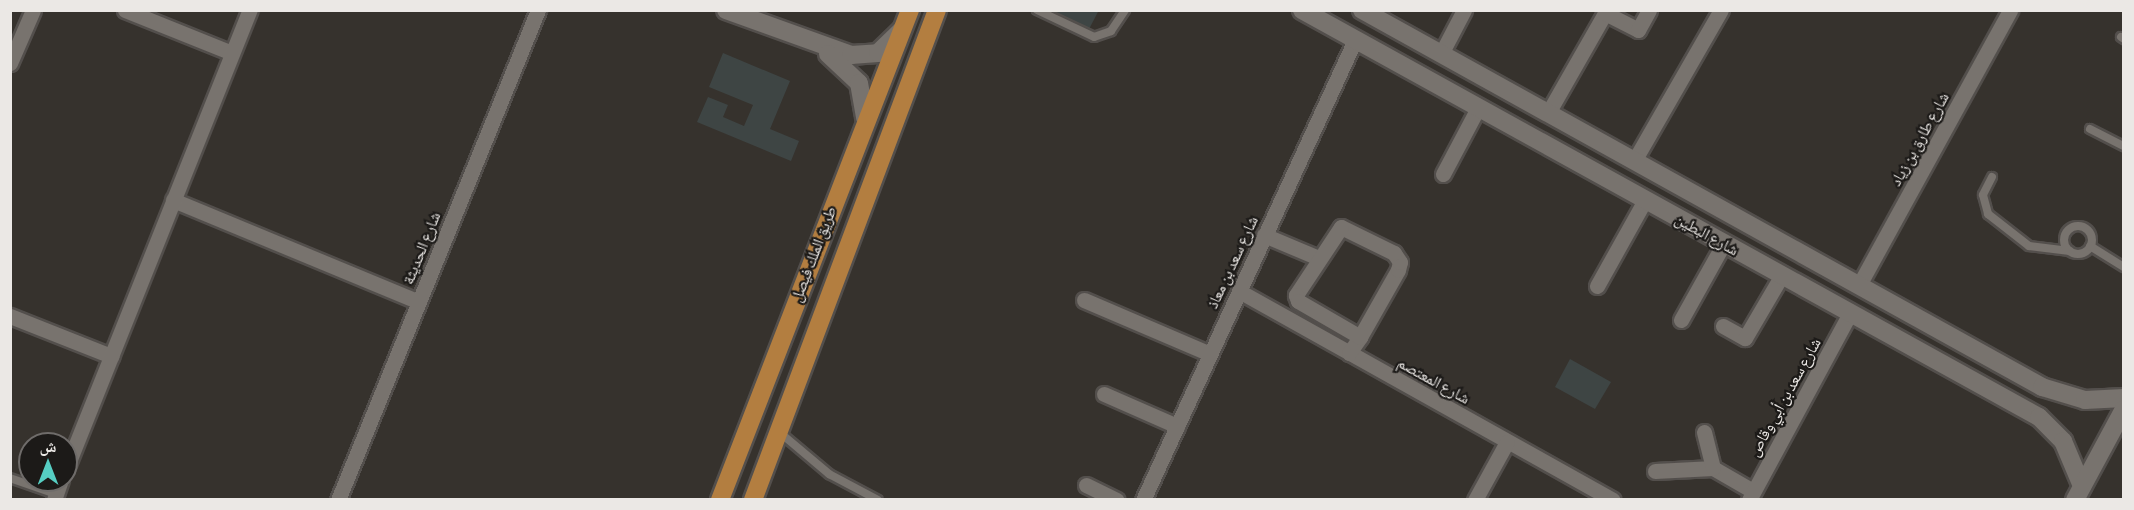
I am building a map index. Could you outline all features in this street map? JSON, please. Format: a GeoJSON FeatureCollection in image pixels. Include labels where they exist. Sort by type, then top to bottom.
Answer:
{"type":"FeatureCollection","features":[{"type":"Feature","properties":{"kind":"main road","name":"طريق الملك فيصل"},"geometry":{"type":"LineString","coordinates":[[720,500],[865,118],[910,10]]}},
{"type":"Feature","properties":{"kind":"main road","name":"طريق الملك فيصل"},"geometry":{"type":"LineString","coordinates":[[753,500],[937,10]]}},
{"type":"Feature","properties":{"kind":"street"},"geometry":{"type":"LineString","coordinates":[[10,63],[33,10]]}},
{"type":"Feature","properties":{"kind":"street"},"geometry":{"type":"LineString","coordinates":[[126,10],[232,53]]}},
{"type":"Feature","properties":{"kind":"street"},"geometry":{"type":"LineString","coordinates":[[78,439],[250,10]]}},
{"type":"Feature","properties":{"kind":"street","name":"شارع الحديثة"},"geometry":{"type":"LineString","coordinates":[[339,499],[538,10]]}},
{"type":"Feature","properties":{"kind":"street"},"geometry":{"type":"LineString","coordinates":[[726,10],[819,48],[851,55],[878,53],[901,31]]}},
{"type":"Feature","properties":{"kind":"street","name":"شارع البطين"},"geometry":{"type":"LineString","coordinates":[[1302,10],[2039,417],[2063,441],[2078,493]]}},
{"type":"Feature","properties":{"kind":"street","name":"شارع البطين"},"geometry":{"type":"LineString","coordinates":[[1362,10],[2056,393],[2085,400],[2124,398]]}},
{"type":"Feature","properties":{"kind":"street"},"geometry":{"type":"LineString","coordinates":[[1441,54],[1464,10]]}},
{"type":"Feature","properties":{"kind":"street"},"geometry":{"type":"LineString","coordinates":[[1548,113],[1605,14],[1638,30],[1649,10]]}},
{"type":"Feature","properties":{"kind":"street"},"geometry":{"type":"LineString","coordinates":[[1634,161],[1721,10]]}},
{"type":"Feature","properties":{"kind":"street","name":"شارع طارق بن زياد"},"geometry":{"type":"LineString","coordinates":[[1859,285],[2010,10]]}},
{"type":"Feature","properties":{"kind":"street","name":"شارع سعد بن معاذ"},"geometry":{"type":"LineString","coordinates":[[1143,500],[1355,40]]}},
{"type":"Feature","properties":{"kind":"street"},"geometry":{"type":"LineString","coordinates":[[819,48],[847,67],[859,83],[865,118]]}},
{"type":"Feature","properties":{"kind":"street"},"geometry":{"type":"LineString","coordinates":[[1443,174],[1478,108],[1503,105],[1515,95]]}},
{"type":"Feature","properties":{"kind":"street"},"geometry":{"type":"LineString","coordinates":[[173,200],[419,302]]}},
{"type":"Feature","properties":{"kind":"street"},"geometry":{"type":"LineString","coordinates":[[1597,286],[1646,200]]}},
{"type":"Feature","properties":{"kind":"street"},"geometry":{"type":"LineString","coordinates":[[1349,353],[1360,337],[1400,262],[1394,253],[1341,227],[1317,257],[1299,285],[1298,302],[1360,337]]}},
{"type":"Feature","properties":{"kind":"street"},"geometry":{"type":"LineString","coordinates":[[1264,235],[1317,257]]}},
{"type":"Feature","properties":{"kind":"street"},"geometry":{"type":"LineString","coordinates":[[1681,320],[1724,243]]}},
{"type":"Feature","properties":{"kind":"street"},"geometry":{"type":"LineString","coordinates":[[1723,326],[1745,338],[1782,275]]}},
{"type":"Feature","properties":{"kind":"street","name":"شارع المعتصم"},"geometry":{"type":"LineString","coordinates":[[1239,291],[1613,500]]}},
{"type":"Feature","properties":{"kind":"street"},"geometry":{"type":"LineString","coordinates":[[1084,300],[1210,354]]}},
{"type":"Feature","properties":{"kind":"street","name":"شارع سعد بن أبي وقاص"},"geometry":{"type":"LineString","coordinates":[[1751,495],[1850,313]]}},
{"type":"Feature","properties":{"kind":"street"},"geometry":{"type":"LineString","coordinates":[[10,316],[111,356]]}},
{"type":"Feature","properties":{"kind":"street"},"geometry":{"type":"LineString","coordinates":[[1104,394],[1177,426]]}},
{"type":"Feature","properties":{"kind":"street"},"geometry":{"type":"LineString","coordinates":[[2078,493],[2124,409]]}},
{"type":"Feature","properties":{"kind":"street"},"geometry":{"type":"LineString","coordinates":[[1704,432],[1713,468],[1751,495]]}},
{"type":"Feature","properties":{"kind":"street"},"geometry":{"type":"LineString","coordinates":[[1474,500],[1507,442]]}},
{"type":"Feature","properties":{"kind":"street"},"geometry":{"type":"LineString","coordinates":[[1653,476],[1713,468]]}},
{"type":"Feature","properties":{"kind":"street"},"geometry":{"type":"LineString","coordinates":[[1086,485],[1117,500]]}},
{"type":"Feature","properties":{"kind":"lane"},"geometry":{"type":"LineString","coordinates":[[1037,10],[1094,37],[1111,31],[1125,10]]}},
{"type":"Feature","properties":{"kind":"lane"},"geometry":{"type":"LineString","coordinates":[[2090,129],[2124,146]]}},
{"type":"Feature","properties":{"kind":"lane"},"geometry":{"type":"LineString","coordinates":[[1992,177],[1983,195],[1988,214],[2029,246],[2070,251],[2090,246],[2124,267]]}},
{"type":"Feature","properties":{"kind":"lane"},"geometry":{"type":"LineString","coordinates":[[2070,251],[2064,237],[2074,226],[2089,231],[2090,246]]}},
{"type":"Feature","properties":{"kind":"lane"},"geometry":{"type":"LineString","coordinates":[[778,431],[829,474],[878,500]]}},
{"type":"Feature","properties":{"kind":"building"},"geometry":{"type":"Polygon","coordinates":[[[1050,10],[1099,10],[1088,31],[1050,10]]]}},
{"type":"Feature","properties":{"kind":"building"},"geometry":{"type":"Polygon","coordinates":[[[723,53],[790,81],[770,129],[799,141],[791,161],[697,122],[708,97],[728,105],[723,117],[744,126],[753,105],[709,87],[723,53]]]}},
{"type":"Feature","properties":{"kind":"building"},"geometry":{"type":"Polygon","coordinates":[[[1570,359],[1611,382],[1595,409],[1555,387],[1570,359]]]}}]}
